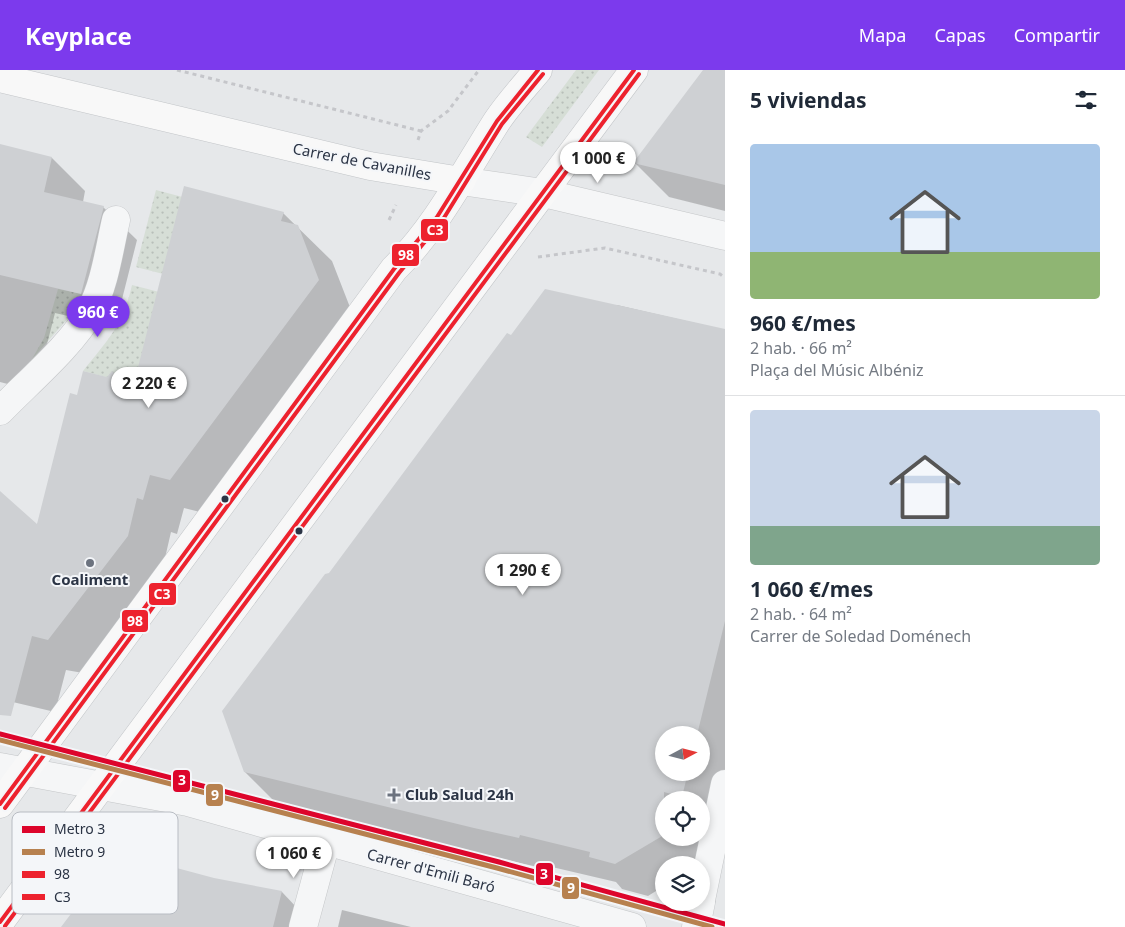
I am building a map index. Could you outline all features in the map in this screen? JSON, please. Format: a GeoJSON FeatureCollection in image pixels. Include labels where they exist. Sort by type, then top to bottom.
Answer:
{"type":"FeatureCollection","features":[{"type":"Feature","properties":{"kind":"main road"},"geometry":{"type":"LineString","coordinates":[[0,804],[12,770],[394,270],[412,252],[461,180],[498,120],[538,70]]}},
{"type":"Feature","properties":{"kind":"main road"},"geometry":{"type":"LineString","coordinates":[[82,812],[478,277],[634,70]]}},
{"type":"Feature","properties":{"kind":"main road","name":"Carrer de Cavanilles"},"geometry":{"type":"LineString","coordinates":[[0,78],[370,166],[461,180]]}},
{"type":"Feature","properties":{"kind":"main road"},"geometry":{"type":"LineString","coordinates":[[0,922],[12,906]]}},
{"type":"Feature","properties":{"kind":"street","name":"Carrer de Cavanilles"},"geometry":{"type":"LineString","coordinates":[[461,180],[543,193],[725,236]]}},
{"type":"Feature","properties":{"kind":"street"},"geometry":{"type":"LineString","coordinates":[[0,411],[77,331],[90,312],[101,286],[116,220]]}},
{"type":"Feature","properties":{"kind":"street","name":"Carrer d'Emili Baró"},"geometry":{"type":"LineString","coordinates":[[12,770],[188,802],[632,927]]}},
{"type":"Feature","properties":{"kind":"street"},"geometry":{"type":"LineString","coordinates":[[710,857],[725,784]]}},
{"type":"Feature","properties":{"kind":"street"},"geometry":{"type":"LineString","coordinates":[[303,927],[326,842]]}},
{"type":"Feature","properties":{"kind":"street"},"geometry":{"type":"LineString","coordinates":[[696,927],[699,911]]}},
{"type":"Feature","properties":{"kind":"path"},"geometry":{"type":"LineString","coordinates":[[177,70],[421,131],[448,111],[479,70]]}},
{"type":"Feature","properties":{"kind":"path"},"geometry":{"type":"LineString","coordinates":[[536,257],[605,248],[720,274],[725,278]]}},
{"type":"Feature","properties":{"kind":"shaded area"},"geometry":{"type":"Polygon","coordinates":[[[576,70],[599,70],[542,147],[526,137],[576,70]]]}},
{"type":"Feature","properties":{"kind":"shaded area"},"geometry":{"type":"Polygon","coordinates":[[[156,190],[190,199],[171,276],[136,267],[156,190]]]}},
{"type":"Feature","properties":{"kind":"shaded area"},"geometry":{"type":"Polygon","coordinates":[[[132,285],[167,294],[144,387],[83,371],[114,331],[124,311],[132,285]]]}},
{"type":"Feature","properties":{"kind":"shaded area"},"geometry":{"type":"Polygon","coordinates":[[[58,289],[83,294],[72,314],[32,359],[44,338],[58,289]]]}},
{"type":"Feature","properties":{"kind":"building"},"geometry":{"type":"Polygon","coordinates":[[[703,70],[725,70],[725,185],[633,163],[703,70]]]}},
{"type":"Feature","properties":{"kind":"building"},"geometry":{"type":"Polygon","coordinates":[[[0,144],[52,157],[44,192],[104,206],[81,294],[0,275],[0,144]]]}},
{"type":"Feature","properties":{"kind":"building"},"geometry":{"type":"Polygon","coordinates":[[[184,186],[284,212],[281,221],[298,225],[319,280],[170,480],[150,475],[143,500],[137,498],[128,536],[48,640],[32,636],[11,716],[0,715],[0,491],[37,524],[70,393],[77,395],[83,371],[107,377],[112,371],[132,391],[184,186]]]}},
{"type":"Feature","properties":{"kind":"building"},"geometry":{"type":"Polygon","coordinates":[[[545,289],[725,329],[725,621],[699,726],[655,726],[655,781],[686,781],[683,791],[655,791],[655,840],[615,864],[589,857],[590,852],[520,835],[519,838],[474,828],[244,772],[222,711],[325,574],[329,573],[507,333],[511,335],[545,289]]]}},
{"type":"Feature","properties":{"kind":"building"},"geometry":{"type":"Polygon","coordinates":[[[178,868],[214,878],[282,891],[273,927],[61,927],[71,914],[178,914],[178,868]]]}},
{"type":"Feature","properties":{"kind":"metro line","name":"3"},"geometry":{"type":"LineString","coordinates":[[0,734],[499,862],[725,924]]}},
{"type":"Feature","properties":{"kind":"metro line","name":"9"},"geometry":{"type":"LineString","coordinates":[[0,740],[497,868],[712,927]]}},
{"type":"Feature","properties":{"kind":"transit line","name":"98"},"geometry":{"type":"LineString","coordinates":[[0,804],[394,269],[437,217],[497,121],[538,70]]}},
{"type":"Feature","properties":{"kind":"transit line","name":"98"},"geometry":{"type":"LineString","coordinates":[[82,812],[634,70]]}},
{"type":"Feature","properties":{"kind":"transit line","name":"C3"},"geometry":{"type":"LineString","coordinates":[[5,808],[399,273],[442,221],[502,124],[543,74]]}},
{"type":"Feature","properties":{"kind":"transit line","name":"C3"},"geometry":{"type":"LineString","coordinates":[[90,812],[639,74]]}},
{"type":"Feature","properties":{"kind":"transit line","name":"98"},"geometry":{"type":"LineString","coordinates":[[0,922],[12,906]]}},
{"type":"Feature","properties":{"kind":"transit line","name":"C3"},"geometry":{"type":"LineString","coordinates":[[5,926],[14,914]]}},
{"type":"Feature","properties":{"kind":"place","name":"Coaliment"},"geometry":{"type":"Point","coordinates":[90,563]}},
{"type":"Feature","properties":{"kind":"place","name":"Club Salud 24h"},"geometry":{"type":"Point","coordinates":[394,795]}}]}
